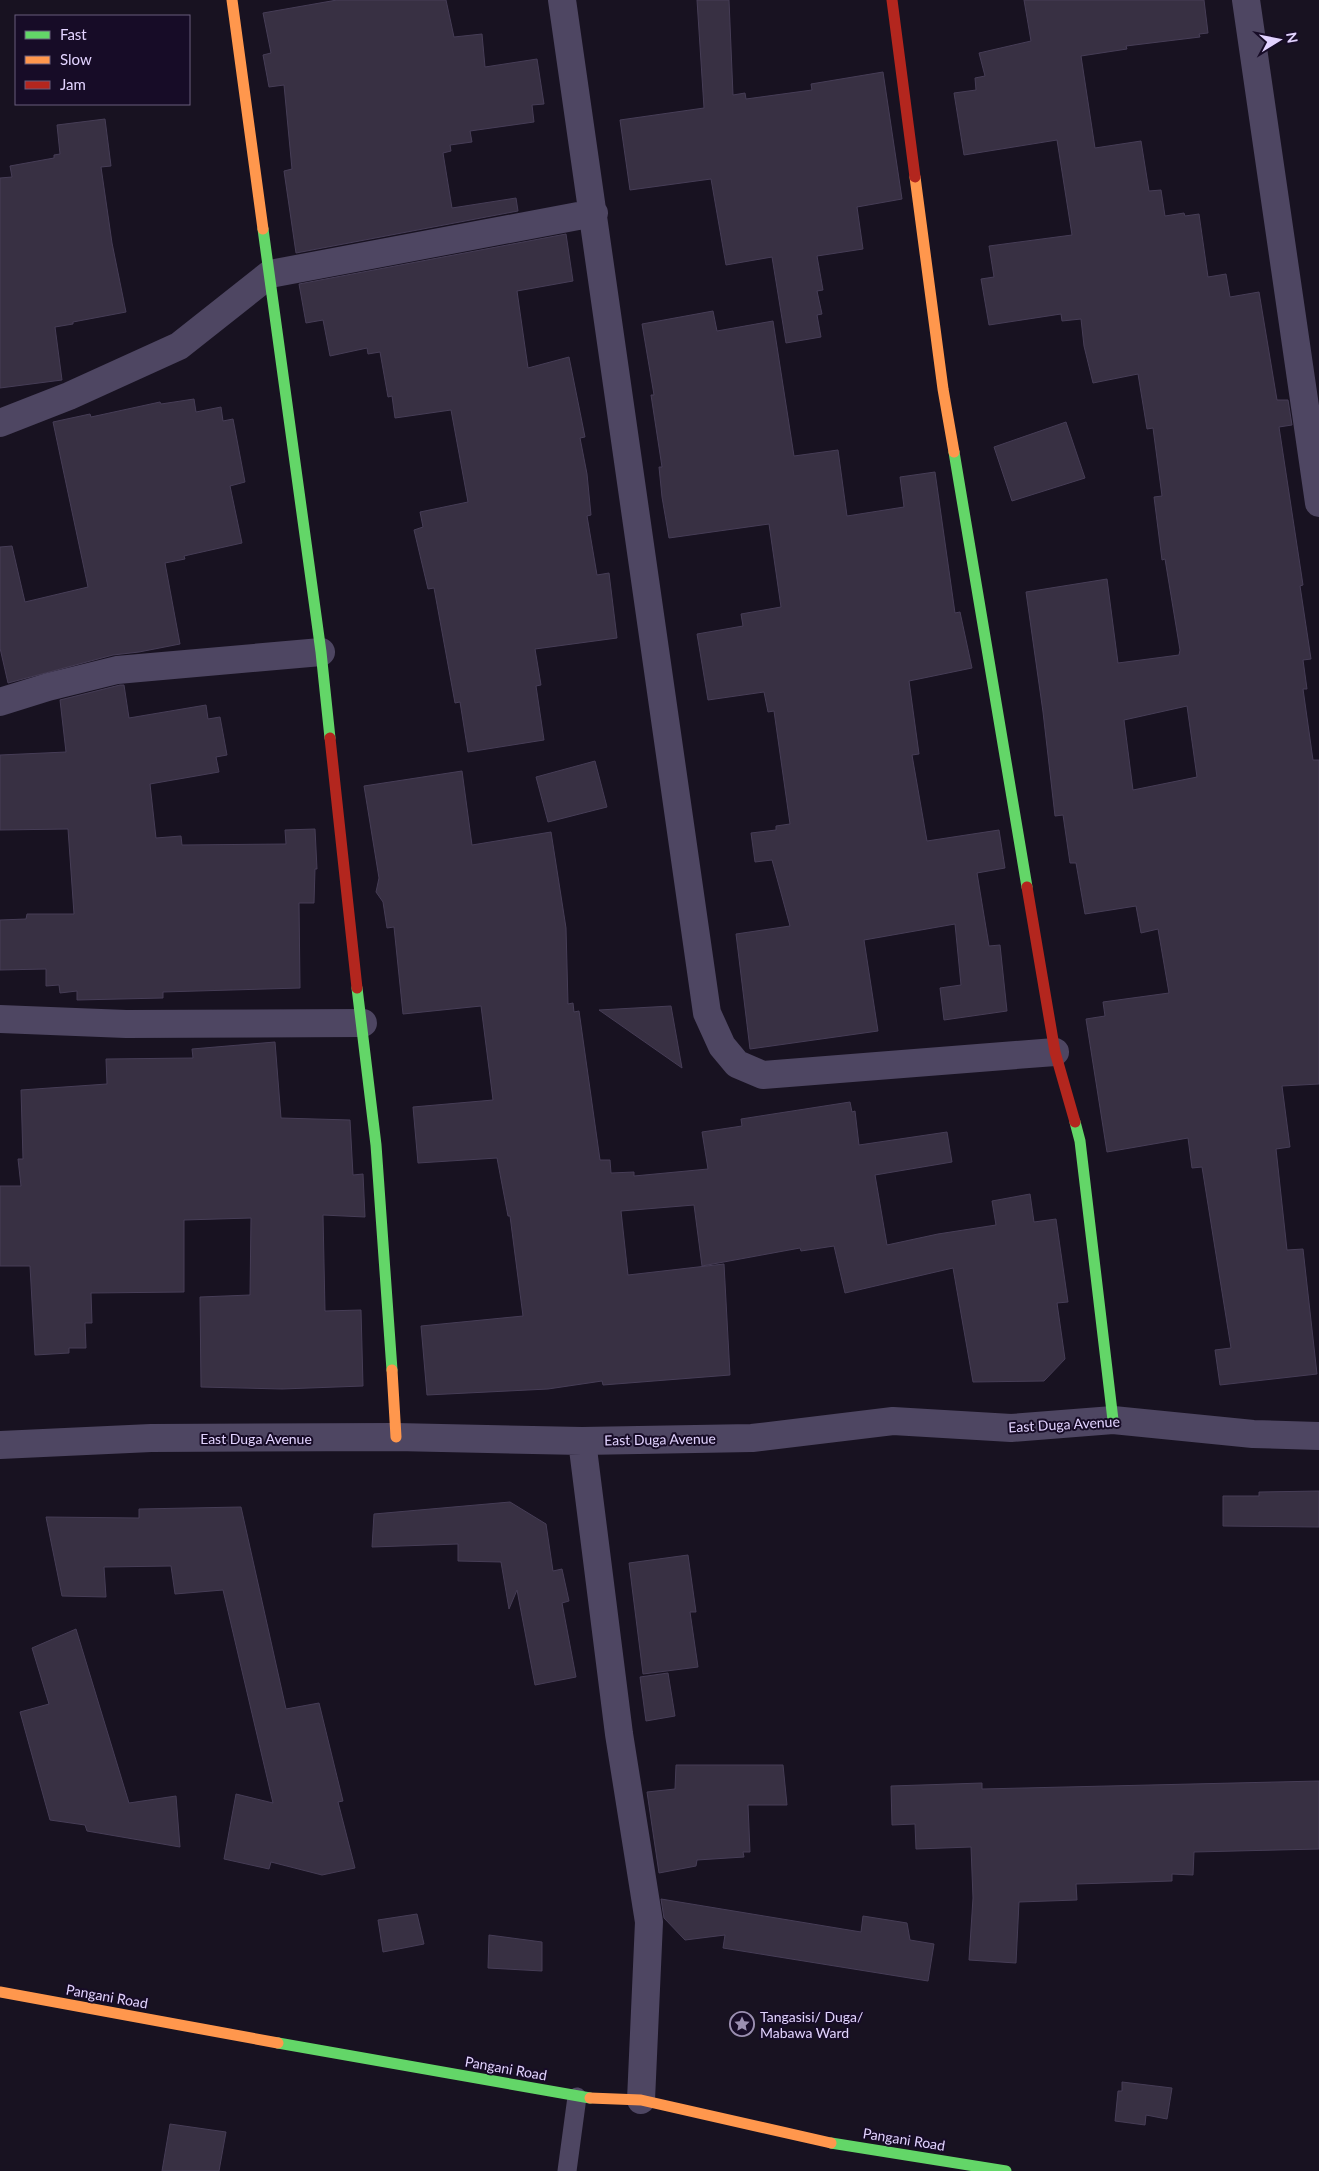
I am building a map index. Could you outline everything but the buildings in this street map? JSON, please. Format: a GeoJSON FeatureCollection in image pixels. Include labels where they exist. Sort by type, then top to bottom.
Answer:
{"type":"FeatureCollection","features":[{"type":"Feature","properties":{"kind":"street"},"geometry":{"type":"LineString","coordinates":[[232,0],[321,652],[354,972],[363,1023],[372,1106],[396,1437]]}},
{"type":"Feature","properties":{"kind":"street"},"geometry":{"type":"LineString","coordinates":[[562,0],[707,1013],[722,1046],[737,1064],[763,1075],[1055,1052]]}},
{"type":"Feature","properties":{"kind":"street"},"geometry":{"type":"LineString","coordinates":[[892,0],[943,388],[1055,1052],[1080,1141],[1113,1420]]}},
{"type":"Feature","properties":{"kind":"street"},"geometry":{"type":"LineString","coordinates":[[1246,0],[1319,503]]}},
{"type":"Feature","properties":{"kind":"street"},"geometry":{"type":"LineString","coordinates":[[0,423],[69,396],[179,346],[270,274],[594,213]]}},
{"type":"Feature","properties":{"kind":"street"},"geometry":{"type":"LineString","coordinates":[[0,702],[48,687],[116,670],[321,652]]}},
{"type":"Feature","properties":{"kind":"street"},"geometry":{"type":"LineString","coordinates":[[0,1019],[126,1024],[363,1023]]}},
{"type":"Feature","properties":{"kind":"street","name":"East Duga Avenue"},"geometry":{"type":"LineString","coordinates":[[0,1446],[152,1438],[396,1437],[582,1441],[752,1438],[893,1421],[1012,1428],[1113,1420],[1252,1434],[1319,1436]]}},
{"type":"Feature","properties":{"kind":"street"},"geometry":{"type":"LineString","coordinates":[[582,1441],[619,1734],[649,1922],[641,2100]]}},
{"type":"Feature","properties":{"kind":"street","name":"Pangani Road"},"geometry":{"type":"LineString","coordinates":[[0,1992],[577,2096],[641,2100],[820,2141],[1006,2171]]}},
{"type":"Feature","properties":{"kind":"lane"},"geometry":{"type":"LineString","coordinates":[[567,2171],[577,2096]]}},
{"type":"Feature","properties":{"kind":"traffic: fast"},"geometry":{"type":"LineString","coordinates":[[263,229],[321,652],[330,738]]}},
{"type":"Feature","properties":{"kind":"traffic: fast"},"geometry":{"type":"LineString","coordinates":[[954,452],[1027,887]]}},
{"type":"Feature","properties":{"kind":"traffic: fast"},"geometry":{"type":"LineString","coordinates":[[357,988],[376,1145],[392,1370]]}},
{"type":"Feature","properties":{"kind":"traffic: fast"},"geometry":{"type":"LineString","coordinates":[[1075,1122],[1080,1141],[1113,1420]]}},
{"type":"Feature","properties":{"kind":"traffic: fast"},"geometry":{"type":"LineString","coordinates":[[278,2043],[590,2098]]}},
{"type":"Feature","properties":{"kind":"traffic: fast"},"geometry":{"type":"LineString","coordinates":[[831,2143],[1006,2171]]}},
{"type":"Feature","properties":{"kind":"traffic: slow"},"geometry":{"type":"LineString","coordinates":[[232,0],[263,229]]}},
{"type":"Feature","properties":{"kind":"traffic: slow"},"geometry":{"type":"LineString","coordinates":[[915,177],[943,389],[954,452]]}},
{"type":"Feature","properties":{"kind":"traffic: slow"},"geometry":{"type":"LineString","coordinates":[[392,1370],[396,1437]]}},
{"type":"Feature","properties":{"kind":"traffic: slow"},"geometry":{"type":"LineString","coordinates":[[0,1992],[278,2043]]}},
{"type":"Feature","properties":{"kind":"traffic: slow"},"geometry":{"type":"LineString","coordinates":[[590,2098],[641,2100],[831,2143]]}},
{"type":"Feature","properties":{"kind":"traffic: jam"},"geometry":{"type":"LineString","coordinates":[[892,0],[915,177]]}},
{"type":"Feature","properties":{"kind":"traffic: jam"},"geometry":{"type":"LineString","coordinates":[[330,738],[357,988]]}},
{"type":"Feature","properties":{"kind":"traffic: jam"},"geometry":{"type":"LineString","coordinates":[[1027,887],[1055,1052],[1075,1122]]}},
{"type":"Feature","properties":{"kind":"place","name":"Tangasisi/ Duga/ Mabawa Ward"},"geometry":{"type":"Point","coordinates":[742,2024]}}]}
